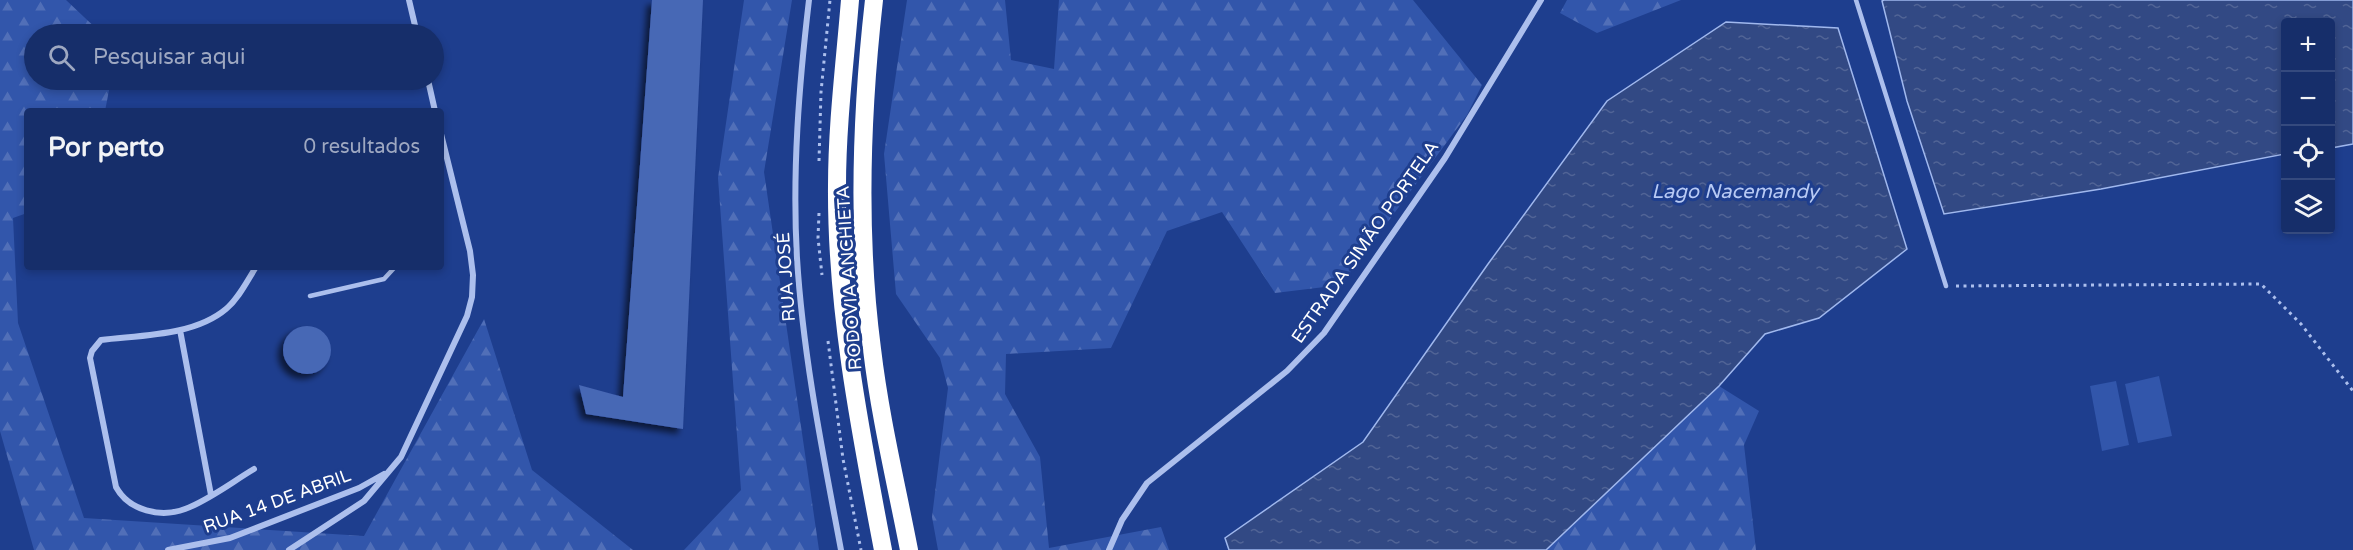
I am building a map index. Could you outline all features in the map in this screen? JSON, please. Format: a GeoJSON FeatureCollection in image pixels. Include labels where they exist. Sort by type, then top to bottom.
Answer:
{"type":"FeatureCollection","features":[{"type":"Feature","properties":{"kind":"highway","name":"RODOVIA ANCHIETA"},"geometry":{"type":"LineString","coordinates":[[850,0],[838,134],[837,188],[840,258],[846,333],[855,400],[883,550]]}},
{"type":"Feature","properties":{"kind":"highway","name":"RODOVIA ANCHIETA"},"geometry":{"type":"LineString","coordinates":[[874,0],[862,141],[866,272],[873,360],[909,550]]}},
{"type":"Feature","properties":{"kind":"street"},"geometry":{"type":"LineString","coordinates":[[409,0],[415,24]]}},
{"type":"Feature","properties":{"kind":"street","name":"RUA JOSÉ"},"geometry":{"type":"LineString","coordinates":[[809,0],[796,136],[797,258],[807,349],[842,550]]}},
{"type":"Feature","properties":{"kind":"street","name":"ESTRADA SIMÃO PORTELA"},"geometry":{"type":"LineString","coordinates":[[1109,550],[1111,540],[1122,520],[1147,483],[1287,371],[1324,333],[1445,158],[1541,0]]}},
{"type":"Feature","properties":{"kind":"street"},"geometry":{"type":"LineString","coordinates":[[430,90],[434,108]]}},
{"type":"Feature","properties":{"kind":"street"},"geometry":{"type":"LineString","coordinates":[[289,550],[364,501],[392,468],[408,445],[467,316],[472,297],[473,275],[470,251],[444,146]]}},
{"type":"Feature","properties":{"kind":"street"},"geometry":{"type":"LineString","coordinates":[[253,270],[228,307],[211,320],[180,330],[101,340],[95,346],[90,358],[116,487],[121,496],[139,508],[168,512],[185,509],[254,469]]}},
{"type":"Feature","properties":{"kind":"street"},"geometry":{"type":"LineString","coordinates":[[180,330],[212,495]]}},
{"type":"Feature","properties":{"kind":"street","name":"RUA 14 DE ABRIL"},"geometry":{"type":"LineString","coordinates":[[168,550],[230,538],[359,488],[392,468]]}},
{"type":"Feature","properties":{"kind":"lane"},"geometry":{"type":"LineString","coordinates":[[1856,0],[1946,286]]}},
{"type":"Feature","properties":{"kind":"lane"},"geometry":{"type":"LineString","coordinates":[[310,297],[384,279],[392,270]]}},
{"type":"Feature","properties":{"kind":"path"},"geometry":{"type":"LineString","coordinates":[[1946,286],[2261,284],[2301,324],[2353,391]]}},
{"type":"Feature","properties":{"kind":"green space"},"geometry":{"type":"Polygon","coordinates":[[[0,0],[66,0],[91,24],[24,24],[24,90],[109,90],[106,108],[24,108],[24,214],[13,218],[18,323],[84,518],[364,536],[484,319],[532,470],[633,550],[34,550],[0,431],[0,0]]]}},
{"type":"Feature","properties":{"kind":"green space"},"geometry":{"type":"Polygon","coordinates":[[[744,0],[792,0],[764,172],[819,550],[684,550],[741,490],[718,178],[744,0]]]}},
{"type":"Feature","properties":{"kind":"green space"},"geometry":{"type":"Polygon","coordinates":[[[907,0],[1005,0],[1011,60],[1054,69],[1059,0],[1413,0],[1482,85],[1467,115],[1341,285],[1275,293],[1222,212],[1167,231],[1111,348],[1006,354],[1005,394],[1040,457],[1049,548],[1161,527],[1169,550],[938,550],[932,517],[948,388],[940,358],[896,294],[884,154],[907,0]]]}},
{"type":"Feature","properties":{"kind":"green space"},"geometry":{"type":"Polygon","coordinates":[[[1567,0],[1681,0],[1597,33],[1560,13],[1567,0]]]}},
{"type":"Feature","properties":{"kind":"green space"},"geometry":{"type":"Polygon","coordinates":[[[2159,376],[2172,436],[2138,443],[2125,384],[2159,376]]]}},
{"type":"Feature","properties":{"kind":"green space"},"geometry":{"type":"Polygon","coordinates":[[[2116,381],[2129,445],[2102,451],[2090,386],[2116,381]]]}},
{"type":"Feature","properties":{"kind":"green space"},"geometry":{"type":"Polygon","coordinates":[[[1719,386],[1759,411],[1744,445],[1756,550],[1546,550],[1719,386]]]}},
{"type":"Feature","properties":{"kind":"water"},"geometry":{"type":"Polygon","coordinates":[[[2353,0],[2353,144],[2335,147],[2335,18],[2281,18],[2281,155],[2101,189],[1944,214],[1907,101],[1882,1],[2353,0]]]}},
{"type":"Feature","properties":{"kind":"water","name":"Lago Nacemandy"},"geometry":{"type":"Polygon","coordinates":[[[1726,22],[1838,28],[1907,249],[1819,318],[1765,334],[1719,386],[1546,550],[1229,550],[1225,538],[1363,442],[1488,264],[1607,101],[1726,22]]]}},
{"type":"Feature","properties":{"kind":"building"},"geometry":{"type":"Polygon","coordinates":[[[652,0],[703,0],[683,429],[586,414],[579,385],[623,397],[652,0]]]}},
{"type":"Feature","properties":{"kind":"building"},"geometry":{"type":"Polygon","coordinates":[[[307,326],[324,333],[331,350],[324,367],[307,374],[290,367],[283,350],[290,333],[307,326]]]}}]}
